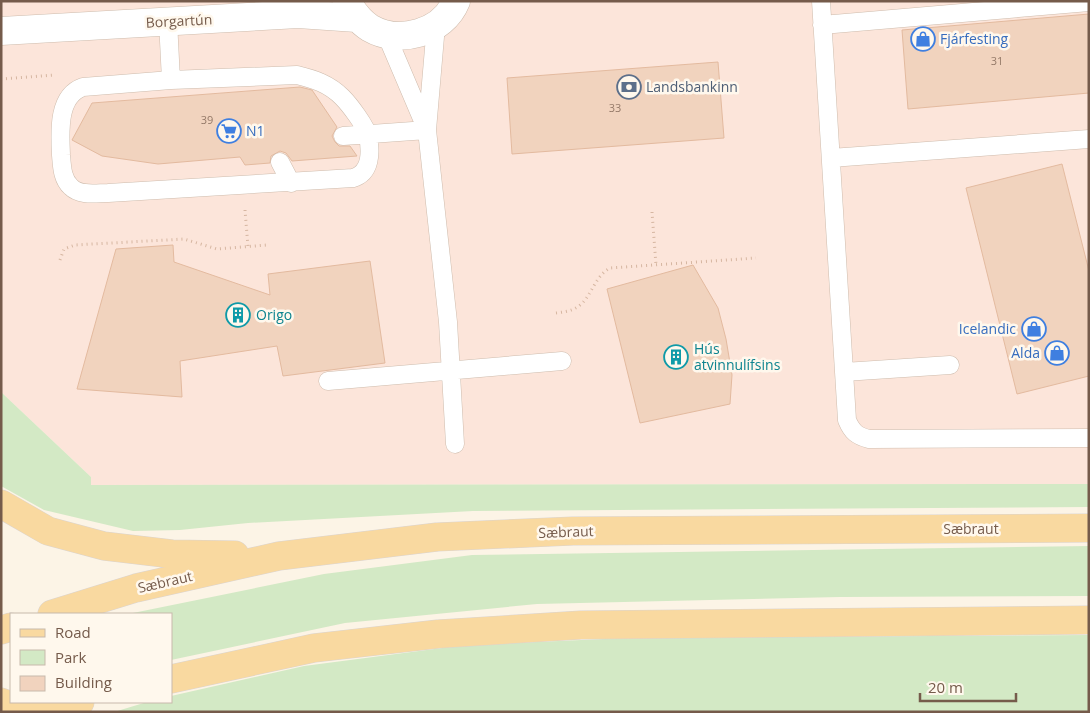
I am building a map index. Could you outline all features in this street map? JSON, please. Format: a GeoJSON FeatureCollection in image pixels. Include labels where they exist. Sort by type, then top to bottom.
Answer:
{"type":"FeatureCollection","features":[{"type":"Feature","properties":{"kind":"main road"},"geometry":{"type":"LineString","coordinates":[[1,504],[48,531],[104,546],[172,554],[279,556]]}},
{"type":"Feature","properties":{"kind":"main road","name":"Sæbraut"},"geometry":{"type":"LineString","coordinates":[[55,613],[136,588],[279,556],[437,537],[573,531],[1089,528]]}},
{"type":"Feature","properties":{"kind":"main road"},"geometry":{"type":"LineString","coordinates":[[172,679],[314,648],[457,632],[581,625],[1089,620]]}},
{"type":"Feature","properties":{"kind":"main road"},"geometry":{"type":"LineString","coordinates":[[1,702],[17,708],[43,711],[76,703]]}},
{"type":"Feature","properties":{"kind":"street","name":"Borgartún"},"geometry":{"type":"LineString","coordinates":[[1,31],[351,10],[370,28],[386,34],[403,36],[420,33],[436,26],[459,3]]}},
{"type":"Feature","properties":{"kind":"lane"},"geometry":{"type":"LineString","coordinates":[[821,1],[846,420],[850,428],[858,436],[869,439],[1089,438]]}},
{"type":"Feature","properties":{"kind":"lane"},"geometry":{"type":"LineString","coordinates":[[822,25],[1089,2]]}},
{"type":"Feature","properties":{"kind":"lane"},"geometry":{"type":"LineString","coordinates":[[168,21],[171,80]]}},
{"type":"Feature","properties":{"kind":"lane"},"geometry":{"type":"LineString","coordinates":[[436,26],[427,130],[448,322],[455,444]]}},
{"type":"Feature","properties":{"kind":"lane"},"geometry":{"type":"LineString","coordinates":[[386,34],[427,130]]}},
{"type":"Feature","properties":{"kind":"lane"},"geometry":{"type":"LineString","coordinates":[[297,75],[324,83],[343,97],[368,134],[369,158],[367,169],[360,176],[353,178],[292,183],[108,193],[81,193],[71,188],[65,180],[63,171],[60,135],[62,113],[74,90],[83,87],[171,80],[236,85],[297,75]]}},
{"type":"Feature","properties":{"kind":"lane"},"geometry":{"type":"LineString","coordinates":[[343,136],[427,130]]}},
{"type":"Feature","properties":{"kind":"lane"},"geometry":{"type":"LineString","coordinates":[[830,158],[1089,139]]}},
{"type":"Feature","properties":{"kind":"lane"},"geometry":{"type":"LineString","coordinates":[[280,162],[292,183]]}},
{"type":"Feature","properties":{"kind":"lane"},"geometry":{"type":"LineString","coordinates":[[328,381],[562,361]]}},
{"type":"Feature","properties":{"kind":"lane"},"geometry":{"type":"LineString","coordinates":[[844,372],[950,365]]}},
{"type":"Feature","properties":{"kind":"path"},"geometry":{"type":"LineString","coordinates":[[1,80],[51,74],[63,78],[74,90]]}},
{"type":"Feature","properties":{"kind":"path"},"geometry":{"type":"LineString","coordinates":[[244,186],[248,247]]}},
{"type":"Feature","properties":{"kind":"path"},"geometry":{"type":"LineString","coordinates":[[652,212],[656,264]]}},
{"type":"Feature","properties":{"kind":"path"},"geometry":{"type":"LineString","coordinates":[[60,260],[64,249],[75,245],[184,238],[217,249],[267,245]]}},
{"type":"Feature","properties":{"kind":"path"},"geometry":{"type":"LineString","coordinates":[[556,313],[571,311],[580,306],[594,283],[610,268],[756,258]]}},
{"type":"Feature","properties":{"kind":"shaded area"},"geometry":{"type":"Polygon","coordinates":[[[1,1],[1089,1],[1089,484],[91,485],[91,477],[1,392],[1,1]]]}},
{"type":"Feature","properties":{"kind":"green space"},"geometry":{"type":"Polygon","coordinates":[[[1,392],[91,477],[91,485],[1089,484],[1089,507],[473,511],[248,523],[180,530],[133,531],[44,510],[1,486],[1,392]]]}},
{"type":"Feature","properties":{"kind":"green space"},"geometry":{"type":"Polygon","coordinates":[[[1089,546],[1089,596],[840,597],[537,604],[345,623],[172,660],[172,613],[133,613],[324,574],[472,555],[1089,546]]]}},
{"type":"Feature","properties":{"kind":"green space"},"geometry":{"type":"Polygon","coordinates":[[[1089,635],[1089,712],[114,712],[144,703],[172,703],[172,696],[304,666],[465,645],[626,638],[1089,635]]]}},
{"type":"Feature","properties":{"kind":"building"},"geometry":{"type":"Polygon","coordinates":[[[1089,14],[1089,93],[908,109],[902,30],[1089,14]]]}},
{"type":"Feature","properties":{"kind":"building"},"geometry":{"type":"Polygon","coordinates":[[[718,62],[724,138],[512,154],[507,78],[718,62]]]}},
{"type":"Feature","properties":{"kind":"building"},"geometry":{"type":"Polygon","coordinates":[[[300,87],[312,90],[337,127],[332,136],[335,142],[339,146],[350,146],[357,156],[292,161],[286,153],[280,151],[271,156],[270,163],[245,165],[240,157],[158,164],[102,156],[72,140],[92,103],[300,87]]]}},
{"type":"Feature","properties":{"kind":"building"},"geometry":{"type":"Polygon","coordinates":[[[1062,164],[1089,271],[1089,376],[1017,394],[966,188],[1062,164]]]}},
{"type":"Feature","properties":{"kind":"building","name":"Origo"},"geometry":{"type":"Polygon","coordinates":[[[173,245],[174,262],[270,295],[268,274],[370,261],[385,363],[283,376],[277,346],[180,361],[182,397],[77,389],[116,249],[173,245]]]}},
{"type":"Feature","properties":{"kind":"building","name":"Hús atvinnulífsins"},"geometry":{"type":"Polygon","coordinates":[[[693,265],[718,308],[732,375],[730,404],[640,423],[607,289],[693,265]]]}},
{"type":"Feature","properties":{"kind":"place","name":"Fjárfesting"},"geometry":{"type":"Point","coordinates":[923,39]}},
{"type":"Feature","properties":{"kind":"place","name":"Landsbankinn"},"geometry":{"type":"Point","coordinates":[629,87]}},
{"type":"Feature","properties":{"kind":"place","name":"N1"},"geometry":{"type":"Point","coordinates":[229,131]}},
{"type":"Feature","properties":{"kind":"place","name":"Origo"},"geometry":{"type":"Point","coordinates":[238,315]}},
{"type":"Feature","properties":{"kind":"place","name":"Icelandic"},"geometry":{"type":"Point","coordinates":[1034,329]}},
{"type":"Feature","properties":{"kind":"place","name":"Alda"},"geometry":{"type":"Point","coordinates":[1057,353]}},
{"type":"Feature","properties":{"kind":"place","name":"Hús atvinnulífsins"},"geometry":{"type":"Point","coordinates":[676,357]}}]}
